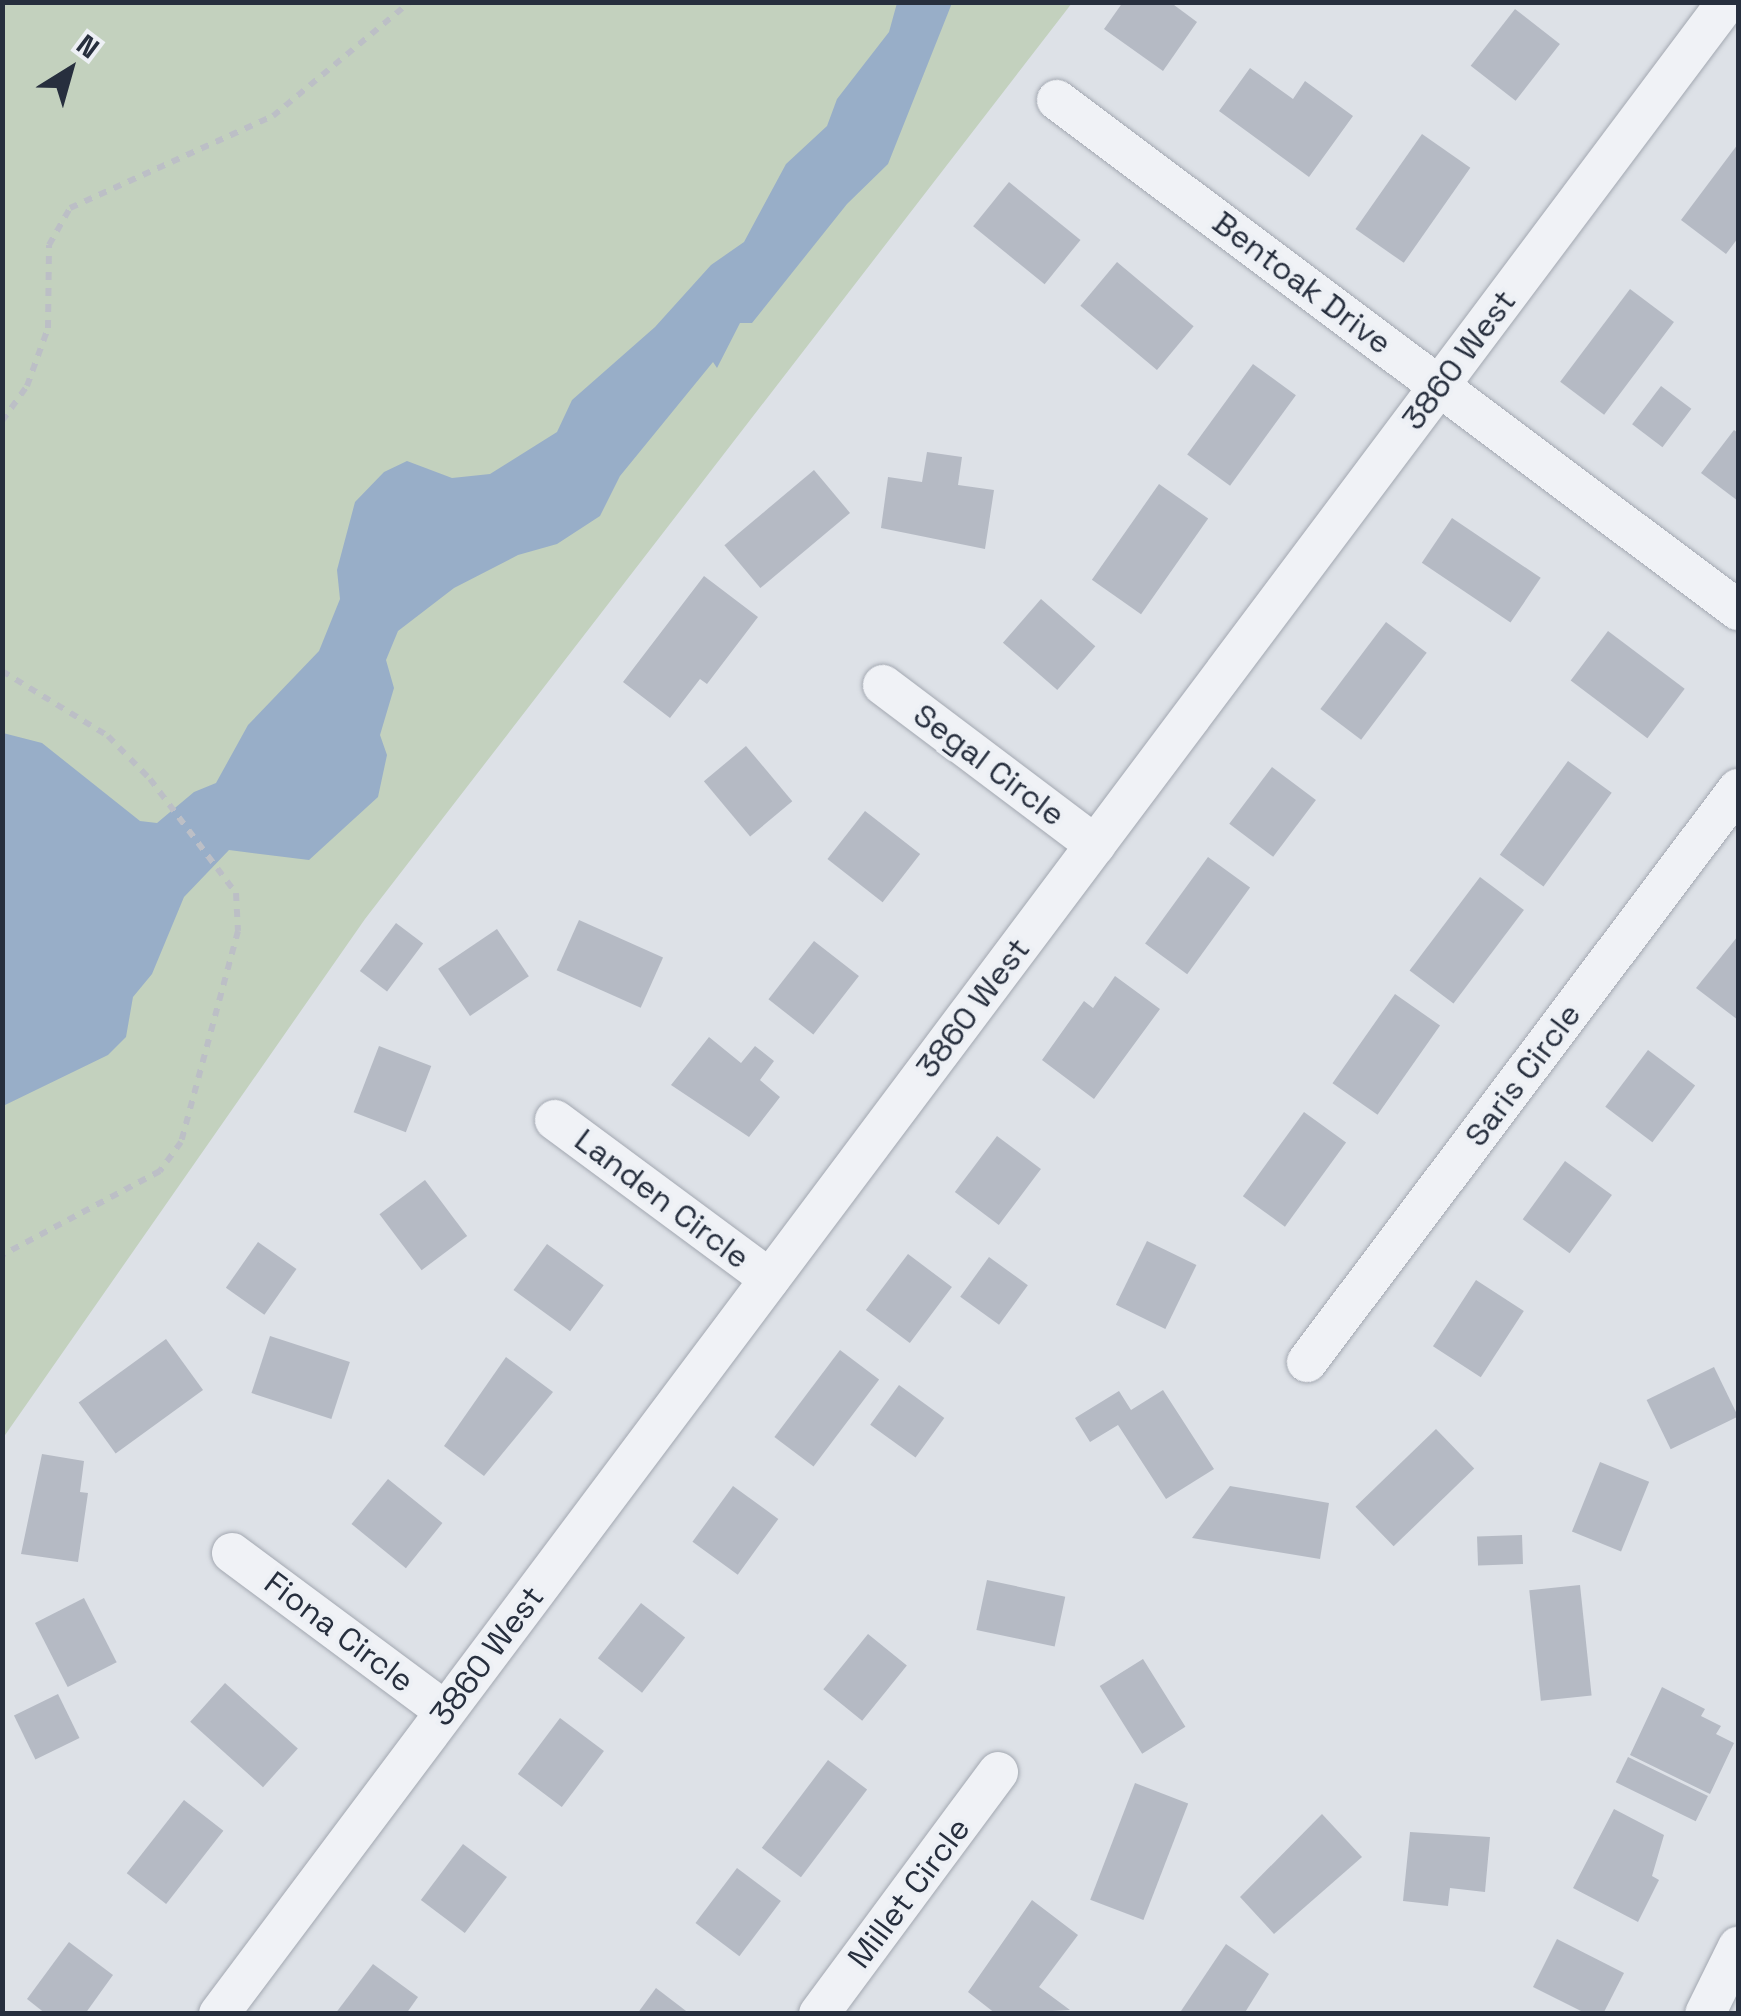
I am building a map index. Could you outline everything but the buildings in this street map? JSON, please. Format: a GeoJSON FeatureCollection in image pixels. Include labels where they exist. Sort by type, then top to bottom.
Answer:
{"type":"FeatureCollection","features":[{"type":"Feature","properties":{"kind":"street"},"geometry":{"type":"LineString","coordinates":[[1729,2],[1738,9]]}},
{"type":"Feature","properties":{"kind":"street","name":"3860 West"},"geometry":{"type":"LineString","coordinates":[[218,2014],[1729,2]]}},
{"type":"Feature","properties":{"kind":"street","name":"Bentoak Drive"},"geometry":{"type":"LineString","coordinates":[[1057,100],[1738,610]]}},
{"type":"Feature","properties":{"kind":"street","name":"Segal Circle"},"geometry":{"type":"LineString","coordinates":[[883,685],[1095,845]]}},
{"type":"Feature","properties":{"kind":"street","name":"Saris Circle"},"geometry":{"type":"LineString","coordinates":[[1307,1362],[1738,789]]}},
{"type":"Feature","properties":{"kind":"street","name":"Landen Circle"},"geometry":{"type":"LineString","coordinates":[[555,1120],[770,1279]]}},
{"type":"Feature","properties":{"kind":"street","name":"Fiona Circle"},"geometry":{"type":"LineString","coordinates":[[232,1553],[445,1712]]}},
{"type":"Feature","properties":{"kind":"street","name":"Millet Circle"},"geometry":{"type":"LineString","coordinates":[[819,2014],[998,1772]]}},
{"type":"Feature","properties":{"kind":"street"},"geometry":{"type":"LineString","coordinates":[[1705,2014],[1738,1948]]}},
{"type":"Feature","properties":{"kind":"path"},"geometry":{"type":"LineString","coordinates":[[2,421],[26,386],[48,328],[49,245],[70,208],[273,116],[410,2]]}},
{"type":"Feature","properties":{"kind":"path"},"geometry":{"type":"LineString","coordinates":[[2,670],[108,736],[172,806],[236,893],[238,931],[211,1012],[181,1142],[160,1171],[2,1255]]}},
{"type":"Feature","properties":{"kind":"green space"},"geometry":{"type":"Polygon","coordinates":[[[3,3],[1072,3],[365,919],[3,1438],[3,3]]]}},
{"type":"Feature","properties":{"kind":"water"},"geometry":{"type":"Polygon","coordinates":[[[897,3],[952,3],[888,164],[847,204],[752,323],[740,323],[717,368],[713,362],[620,476],[600,516],[557,544],[518,555],[454,588],[398,631],[386,660],[394,688],[380,735],[387,755],[378,797],[309,860],[229,850],[184,897],[152,974],[133,997],[126,1037],[108,1055],[3,1106],[3,733],[42,743],[140,821],[157,823],[194,792],[216,783],[248,725],[319,651],[340,599],[337,570],[355,502],[384,472],[407,461],[452,478],[490,474],[557,432],[572,400],[655,327],[711,265],[744,242],[786,164],[827,126],[837,99],[889,32],[897,3]]]}}]}
